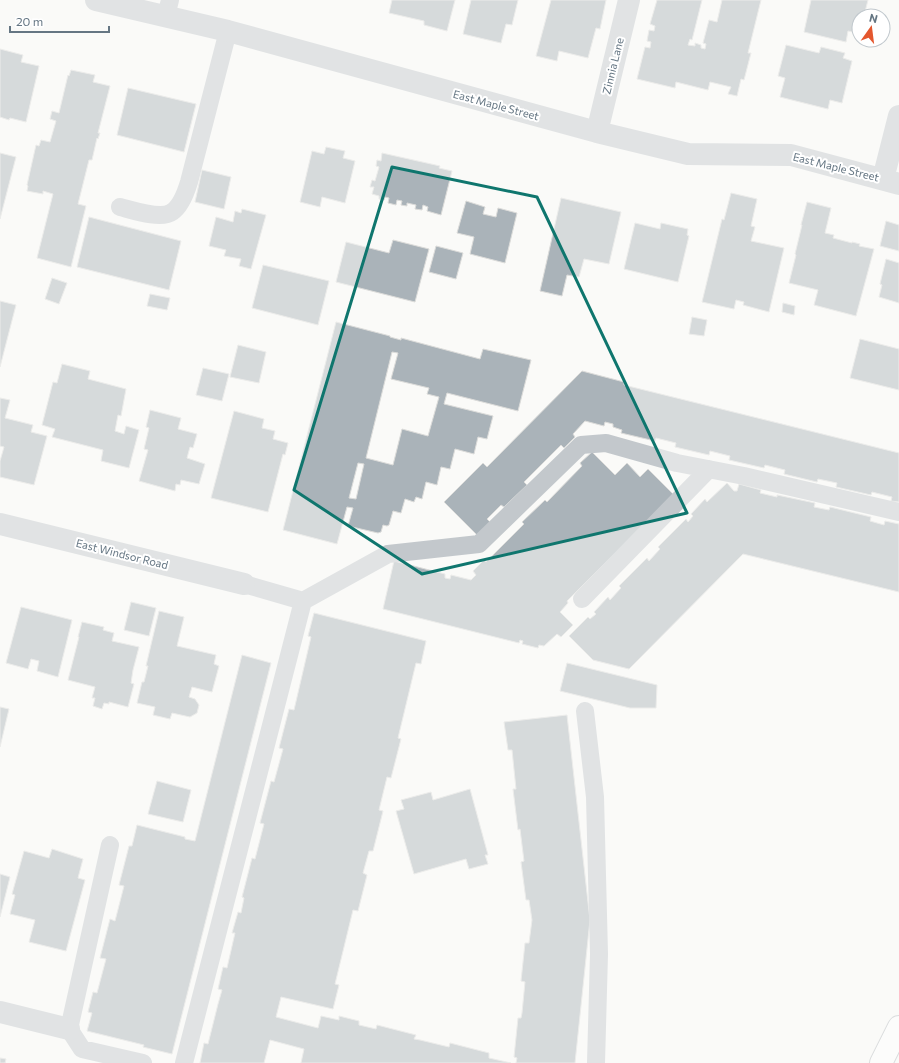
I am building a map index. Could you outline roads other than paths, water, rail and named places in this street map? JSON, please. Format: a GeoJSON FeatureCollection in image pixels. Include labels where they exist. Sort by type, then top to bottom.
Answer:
{"type":"FeatureCollection","features":[{"type":"Feature","properties":{"kind":"highway"},"geometry":{"type":"LineString","coordinates":[[881,1063],[899,1027]]}},
{"type":"Feature","properties":{"kind":"street","name":"East Maple Street"},"geometry":{"type":"LineString","coordinates":[[96,0],[168,8],[228,31],[597,132],[688,154],[790,155],[891,182]]}},
{"type":"Feature","properties":{"kind":"street","name":"Zinnia Lane"},"geometry":{"type":"LineString","coordinates":[[597,132],[629,0]]}},
{"type":"Feature","properties":{"kind":"street"},"geometry":{"type":"LineString","coordinates":[[891,182],[899,116]]}},
{"type":"Feature","properties":{"kind":"street","name":"East Windsor Road"},"geometry":{"type":"LineString","coordinates":[[0,524],[244,584]]}},
{"type":"Feature","properties":{"kind":"street"},"geometry":{"type":"LineString","coordinates":[[0,1012],[69,1029]]}},
{"type":"Feature","properties":{"kind":"lane"},"geometry":{"type":"LineString","coordinates":[[120,207],[156,216],[172,213],[179,205],[190,182],[228,31]]}},
{"type":"Feature","properties":{"kind":"lane"},"geometry":{"type":"LineString","coordinates":[[184,1063],[303,602],[388,554],[479,544],[580,445],[606,443],[677,463],[899,512]]}},
{"type":"Feature","properties":{"kind":"lane"},"geometry":{"type":"LineString","coordinates":[[582,600],[709,469]]}},
{"type":"Feature","properties":{"kind":"lane"},"geometry":{"type":"LineString","coordinates":[[244,584],[303,602]]}},
{"type":"Feature","properties":{"kind":"lane"},"geometry":{"type":"LineString","coordinates":[[584,711],[595,797],[599,954],[596,1063]]}},
{"type":"Feature","properties":{"kind":"lane"},"geometry":{"type":"LineString","coordinates":[[110,845],[69,1029],[82,1049],[143,1063]]}}]}
